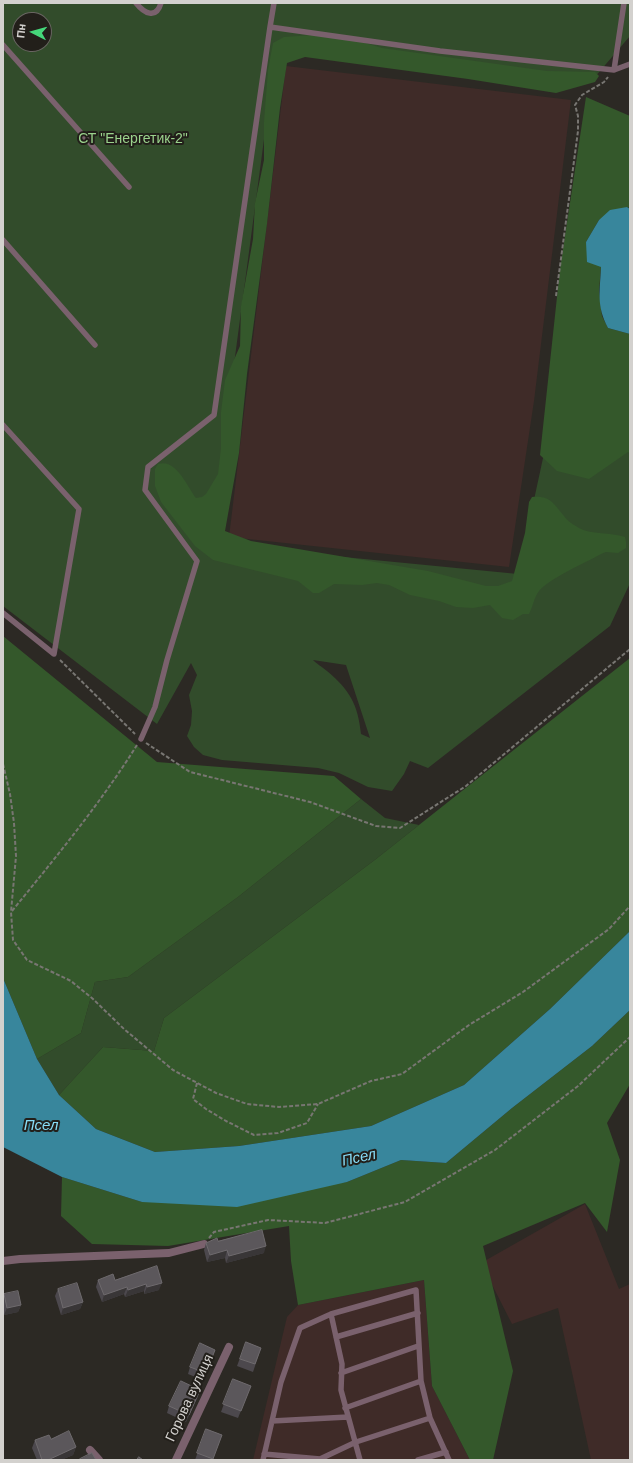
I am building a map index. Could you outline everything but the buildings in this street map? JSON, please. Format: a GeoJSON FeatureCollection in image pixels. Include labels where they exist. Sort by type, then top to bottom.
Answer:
{"type":"FeatureCollection","features":[{"type":"Feature","properties":{"kind":"street"},"geometry":{"type":"LineString","coordinates":[[3,1261],[20,1259],[169,1254],[204,1244]]}},
{"type":"Feature","properties":{"kind":"street","name":"Горова вулиця"},"geometry":{"type":"LineString","coordinates":[[176,1460],[229,1347]]}},
{"type":"Feature","properties":{"kind":"street"},"geometry":{"type":"LineString","coordinates":[[90,1450],[99,1460]]}},
{"type":"Feature","properties":{"kind":"lane"},"geometry":{"type":"LineString","coordinates":[[136,3],[148,14],[154,13],[159,8],[161,3]]}},
{"type":"Feature","properties":{"kind":"lane"},"geometry":{"type":"LineString","coordinates":[[141,739],[155,707],[167,660],[197,561],[146,490],[148,467],[214,415],[274,3]]}},
{"type":"Feature","properties":{"kind":"lane"},"geometry":{"type":"LineString","coordinates":[[614,70],[624,3]]}},
{"type":"Feature","properties":{"kind":"lane"},"geometry":{"type":"LineString","coordinates":[[270,27],[440,51],[614,70],[630,64]]}},
{"type":"Feature","properties":{"kind":"lane"},"geometry":{"type":"LineString","coordinates":[[3,45],[129,187]]}},
{"type":"Feature","properties":{"kind":"lane"},"geometry":{"type":"LineString","coordinates":[[3,240],[95,345]]}},
{"type":"Feature","properties":{"kind":"lane"},"geometry":{"type":"LineString","coordinates":[[3,425],[79,509],[54,654],[3,613]]}},
{"type":"Feature","properties":{"kind":"lane"},"geometry":{"type":"LineString","coordinates":[[263,1460],[281,1382],[300,1328],[331,1314],[416,1290],[421,1381],[430,1418],[450,1460]]}},
{"type":"Feature","properties":{"kind":"lane"},"geometry":{"type":"LineString","coordinates":[[336,1337],[418,1313]]}},
{"type":"Feature","properties":{"kind":"lane"},"geometry":{"type":"LineString","coordinates":[[331,1314],[342,1364],[341,1390],[360,1460]]}},
{"type":"Feature","properties":{"kind":"lane"},"geometry":{"type":"LineString","coordinates":[[341,1373],[418,1346]]}},
{"type":"Feature","properties":{"kind":"lane"},"geometry":{"type":"LineString","coordinates":[[345,1408],[421,1381]]}},
{"type":"Feature","properties":{"kind":"lane"},"geometry":{"type":"LineString","coordinates":[[272,1421],[348,1418]]}},
{"type":"Feature","properties":{"kind":"lane"},"geometry":{"type":"LineString","coordinates":[[264,1454],[295,1458],[320,1459],[356,1442],[430,1418]]}},
{"type":"Feature","properties":{"kind":"lane"},"geometry":{"type":"LineString","coordinates":[[418,1460],[446,1452]]}},
{"type":"Feature","properties":{"kind":"path"},"geometry":{"type":"LineString","coordinates":[[556,296],[578,131],[578,116],[575,105],[582,95],[604,82],[614,70]]}},
{"type":"Feature","properties":{"kind":"path"},"geometry":{"type":"LineString","coordinates":[[54,654],[141,739],[190,772],[310,802],[376,826],[400,828],[466,786],[630,649]]}},
{"type":"Feature","properties":{"kind":"path"},"geometry":{"type":"LineString","coordinates":[[11,912],[73,837],[118,776],[141,739]]}},
{"type":"Feature","properties":{"kind":"path"},"geometry":{"type":"LineString","coordinates":[[3,764],[10,794],[16,856],[11,912],[13,940],[28,960],[71,981],[93,999],[124,1029],[174,1070],[216,1093],[247,1104],[279,1107],[318,1104],[371,1081],[402,1074],[469,1025],[523,992],[608,929],[630,906]]}},
{"type":"Feature","properties":{"kind":"path"},"geometry":{"type":"LineString","coordinates":[[204,1244],[214,1232],[268,1220],[325,1223],[405,1202],[495,1150],[578,1086],[630,1037]]}},
{"type":"Feature","properties":{"kind":"path"},"geometry":{"type":"LineString","coordinates":[[197,1083],[193,1099],[213,1113],[254,1135],[278,1133],[306,1123],[318,1104]]}},
{"type":"Feature","properties":{"kind":"shaded area"},"geometry":{"type":"Polygon","coordinates":[[[286,66],[571,100],[534,401],[509,567],[229,537],[286,66]]]}},
{"type":"Feature","properties":{"kind":"shaded area"},"geometry":{"type":"Polygon","coordinates":[[[585,1204],[619,1289],[630,1284],[630,1460],[591,1460],[558,1308],[512,1324],[481,1263],[585,1204]]]}},
{"type":"Feature","properties":{"kind":"shaded area"},"geometry":{"type":"Polygon","coordinates":[[[424,1280],[432,1386],[470,1460],[253,1460],[287,1317],[298,1305],[424,1280]]]}},
{"type":"Feature","properties":{"kind":"green space","name":"СТ \"Енергетик-2\""},"geometry":{"type":"Polygon","coordinates":[[[3,3],[630,3],[630,36],[594,78],[277,42],[210,544],[518,574],[551,421],[630,441],[630,583],[610,626],[428,768],[410,761],[404,774],[392,791],[368,787],[339,773],[318,768],[222,760],[203,755],[194,747],[187,736],[191,725],[192,711],[189,695],[197,675],[191,663],[157,724],[3,606],[3,3]],[[313,660],[342,685],[355,706],[361,734],[370,738],[346,665],[313,660]]]}},
{"type":"Feature","properties":{"kind":"green space"},"geometry":{"type":"Polygon","coordinates":[[[313,35],[355,40],[382,48],[547,71],[595,72],[599,76],[595,82],[556,93],[468,79],[305,57],[287,63],[280,108],[267,224],[247,374],[239,453],[225,531],[251,541],[428,571],[486,586],[498,586],[512,581],[525,533],[529,502],[532,497],[543,497],[551,501],[565,518],[579,528],[595,533],[613,534],[625,537],[626,548],[618,553],[606,552],[601,554],[551,581],[537,593],[529,614],[523,614],[513,620],[502,618],[490,605],[473,608],[456,607],[439,601],[410,595],[389,585],[377,583],[362,585],[334,584],[319,593],[313,593],[298,581],[213,560],[195,546],[161,502],[155,486],[155,469],[158,464],[164,463],[176,469],[196,498],[202,497],[206,494],[218,474],[221,448],[221,412],[225,380],[240,346],[241,306],[253,239],[255,203],[264,160],[264,122],[268,70],[273,43],[284,37],[313,35]]]}},
{"type":"Feature","properties":{"kind":"green space"},"geometry":{"type":"Polygon","coordinates":[[[586,97],[630,116],[630,208],[627,207],[599,220],[586,242],[601,267],[599,291],[602,316],[608,328],[630,334],[630,453],[628,452],[589,479],[557,471],[540,455],[560,269],[586,97]]]}},
{"type":"Feature","properties":{"kind":"green space"},"geometry":{"type":"Polygon","coordinates":[[[3,636],[157,762],[334,776],[361,799],[238,897],[128,977],[95,982],[81,1033],[37,1059],[3,978],[3,636]]]}},
{"type":"Feature","properties":{"kind":"green space"},"geometry":{"type":"Polygon","coordinates":[[[630,658],[630,931],[550,1009],[464,1085],[371,1126],[239,1146],[155,1152],[96,1129],[59,1095],[103,1047],[154,1051],[164,1018],[376,859],[630,658]]]}},
{"type":"Feature","properties":{"kind":"green space"},"geometry":{"type":"Polygon","coordinates":[[[361,799],[385,818],[419,825],[164,1018],[154,1051],[103,1047],[59,1095],[37,1059],[81,1033],[95,982],[128,977],[238,897],[361,799]]]}},
{"type":"Feature","properties":{"kind":"green space"},"geometry":{"type":"Polygon","coordinates":[[[630,1010],[630,1084],[607,1123],[620,1160],[607,1232],[585,1203],[483,1246],[513,1371],[493,1460],[470,1460],[432,1386],[424,1280],[298,1305],[291,1261],[289,1226],[168,1246],[92,1244],[61,1216],[62,1177],[142,1202],[347,1182],[401,1160],[446,1163],[512,1108],[592,1046],[630,1010]]]}},
{"type":"Feature","properties":{"kind":"water"},"geometry":{"type":"Polygon","coordinates":[[[627,207],[630,209],[630,334],[608,328],[604,320],[600,305],[601,267],[587,262],[586,242],[599,220],[610,210],[627,207]]]}},
{"type":"Feature","properties":{"kind":"water","name":"Псел"},"geometry":{"type":"Polygon","coordinates":[[[630,931],[630,1010],[592,1046],[512,1108],[446,1163],[401,1160],[347,1182],[237,1207],[142,1202],[62,1177],[3,1147],[3,978],[37,1059],[59,1095],[96,1129],[155,1152],[239,1146],[371,1126],[464,1085],[550,1009],[630,931]]]}}]}
